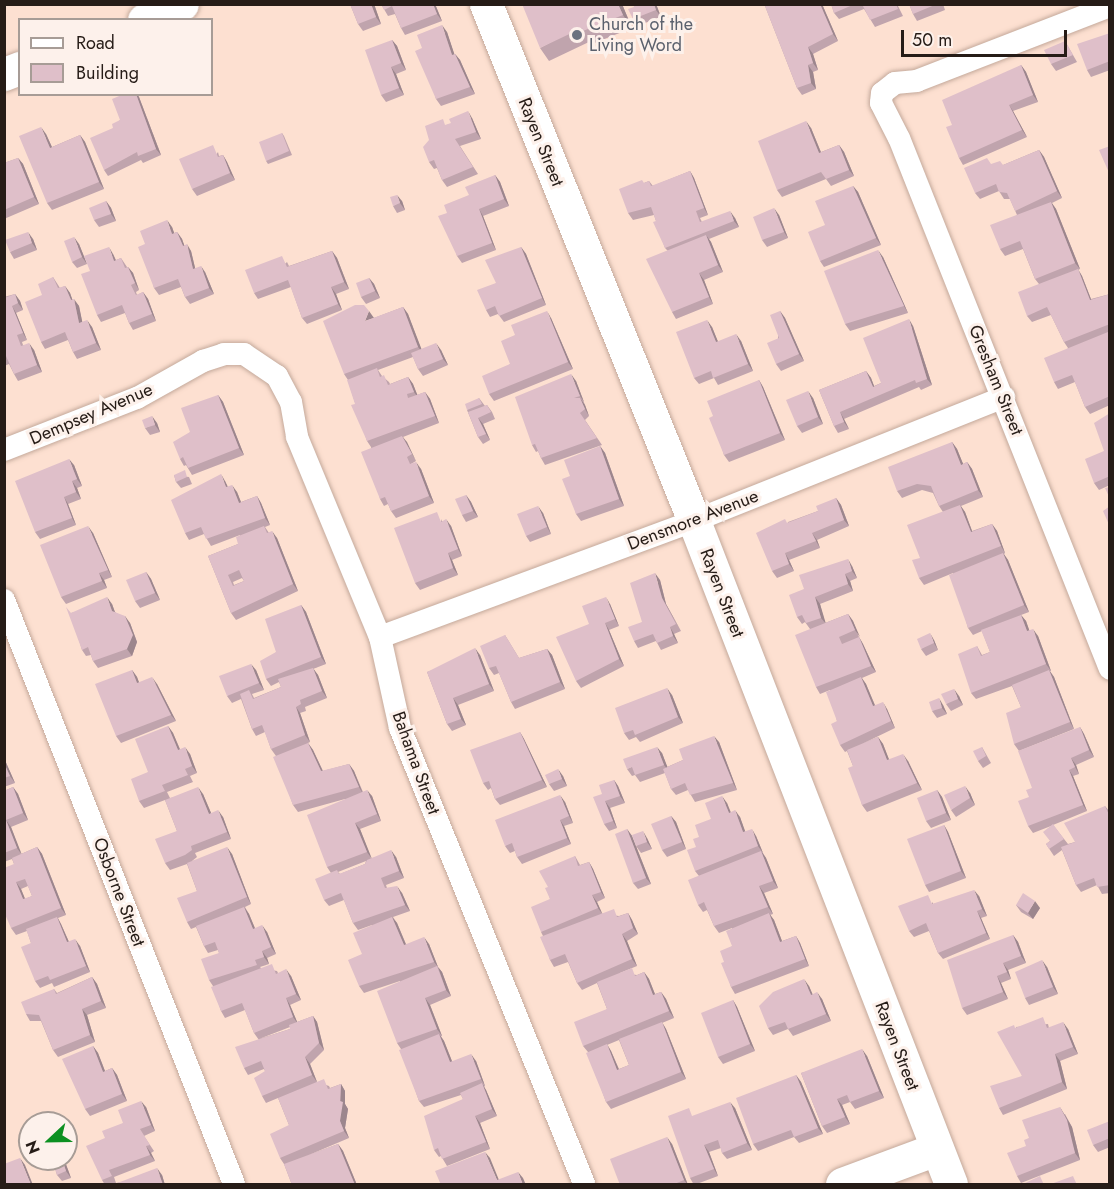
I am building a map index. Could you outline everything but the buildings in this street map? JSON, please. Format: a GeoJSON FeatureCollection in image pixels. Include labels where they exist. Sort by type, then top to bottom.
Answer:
{"type":"FeatureCollection","features":[{"type":"Feature","properties":{"kind":"street"},"geometry":{"type":"LineString","coordinates":[[149,18],[182,4]]}},
{"type":"Feature","properties":{"kind":"street","name":"Rayen Street"},"geometry":{"type":"LineString","coordinates":[[486,4],[694,521],[951,1185]]}},
{"type":"Feature","properties":{"kind":"street","name":"Gresham Street"},"geometry":{"type":"LineString","coordinates":[[1110,6],[917,81],[895,83],[882,93],[881,103],[899,138],[1110,669]]}},
{"type":"Feature","properties":{"kind":"street","name":"Dempsey Avenue"},"geometry":{"type":"LineString","coordinates":[[4,450],[137,398],[203,361],[224,354],[244,354]]}},
{"type":"Feature","properties":{"kind":"street","name":"Bahama Street"},"geometry":{"type":"LineString","coordinates":[[244,354],[267,367],[285,387],[297,437],[380,637],[400,728],[584,1185]]}},
{"type":"Feature","properties":{"kind":"street","name":"Densmore Avenue"},"geometry":{"type":"LineString","coordinates":[[380,637],[694,521],[1004,398]]}},
{"type":"Feature","properties":{"kind":"street","name":"Osborne Street"},"geometry":{"type":"LineString","coordinates":[[4,600],[234,1185]]}},
{"type":"Feature","properties":{"kind":"street"},"geometry":{"type":"LineString","coordinates":[[842,1185],[936,1149]]}},
{"type":"Feature","properties":{"kind":"place","name":"Church of the Living Word"},"geometry":{"type":"Point","coordinates":[577,35]}}]}
